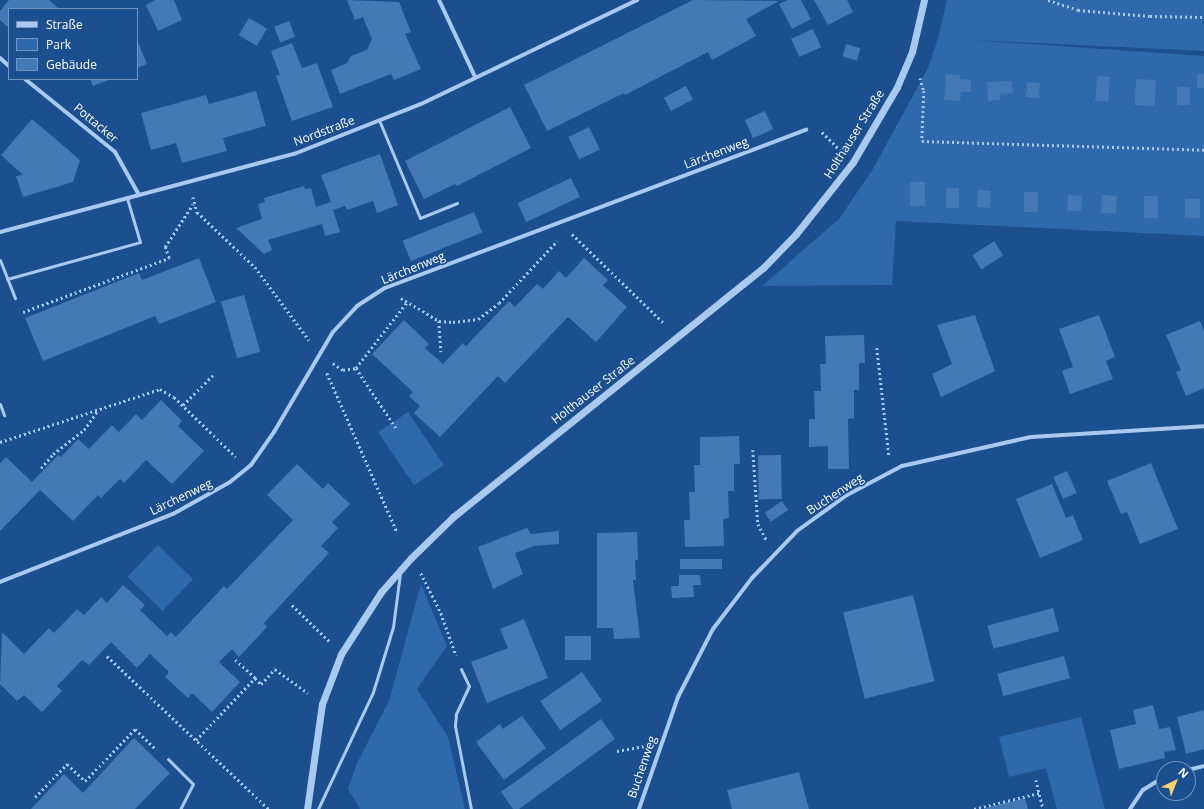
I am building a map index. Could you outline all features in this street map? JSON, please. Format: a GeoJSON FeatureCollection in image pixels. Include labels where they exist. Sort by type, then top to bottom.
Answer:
{"type":"FeatureCollection","features":[{"type":"Feature","properties":{"kind":"street"},"geometry":{"type":"LineString","coordinates":[[439,0],[475,77]]}},
{"type":"Feature","properties":{"kind":"street","name":"Nordstraße"},"geometry":{"type":"LineString","coordinates":[[0,232],[294,154],[421,104],[637,0]]}},
{"type":"Feature","properties":{"kind":"street","name":"Holthauser Straße"},"geometry":{"type":"LineString","coordinates":[[307,809],[322,704],[341,654],[381,592],[401,569],[453,517],[497,480],[763,268],[805,222],[853,162],[897,87],[912,52],[924,0]]}},
{"type":"Feature","properties":{"kind":"street"},"geometry":{"type":"LineString","coordinates":[[0,58],[8,65]]}},
{"type":"Feature","properties":{"kind":"street","name":"Pottacker"},"geometry":{"type":"LineString","coordinates":[[26,80],[115,152],[139,195]]}},
{"type":"Feature","properties":{"kind":"street","name":"Lärchenweg"},"geometry":{"type":"LineString","coordinates":[[0,582],[173,514],[208,497],[247,468],[274,432],[319,354],[346,316],[357,306],[386,288],[806,130]]}},
{"type":"Feature","properties":{"kind":"street","name":"Buchenweg"},"geometry":{"type":"LineString","coordinates":[[639,809],[678,698],[713,629],[752,578],[797,531],[847,495],[902,466],[1031,437],[1204,426]]}},
{"type":"Feature","properties":{"kind":"street"},"geometry":{"type":"LineString","coordinates":[[1130,809],[1143,790],[1156,782]]}},
{"type":"Feature","properties":{"kind":"lane"},"geometry":{"type":"LineString","coordinates":[[379,120],[420,218],[458,203]]}},
{"type":"Feature","properties":{"kind":"lane"},"geometry":{"type":"LineString","coordinates":[[7,279],[140,242],[127,198]]}},
{"type":"Feature","properties":{"kind":"lane"},"geometry":{"type":"LineString","coordinates":[[0,260],[15,298]]}},
{"type":"Feature","properties":{"kind":"lane"},"geometry":{"type":"LineString","coordinates":[[0,404],[4,415]]}},
{"type":"Feature","properties":{"kind":"lane"},"geometry":{"type":"LineString","coordinates":[[318,809],[373,692],[394,626],[401,569]]}},
{"type":"Feature","properties":{"kind":"lane"},"geometry":{"type":"LineString","coordinates":[[461,669],[469,686],[456,714],[455,726],[471,809]]}},
{"type":"Feature","properties":{"kind":"lane"},"geometry":{"type":"LineString","coordinates":[[168,760],[193,784],[180,809]]}},
{"type":"Feature","properties":{"kind":"path"},"geometry":{"type":"LineString","coordinates":[[1048,0],[1078,10],[1150,16],[1204,17]]}},
{"type":"Feature","properties":{"kind":"path"},"geometry":{"type":"LineString","coordinates":[[912,52],[924,91],[922,141],[1204,150]]}},
{"type":"Feature","properties":{"kind":"path"},"geometry":{"type":"LineString","coordinates":[[806,130],[816,126],[853,162]]}},
{"type":"Feature","properties":{"kind":"path"},"geometry":{"type":"LineString","coordinates":[[15,298],[21,313],[169,258],[165,247],[194,203]]}},
{"type":"Feature","properties":{"kind":"path"},"geometry":{"type":"LineString","coordinates":[[386,288],[439,321],[466,322],[478,319],[488,312],[582,214]]}},
{"type":"Feature","properties":{"kind":"path"},"geometry":{"type":"LineString","coordinates":[[568,230],[678,337]]}},
{"type":"Feature","properties":{"kind":"path"},"geometry":{"type":"LineString","coordinates":[[319,354],[343,370],[356,368],[407,302]]}},
{"type":"Feature","properties":{"kind":"path"},"geometry":{"type":"LineString","coordinates":[[439,321],[441,352]]}},
{"type":"Feature","properties":{"kind":"path"},"geometry":{"type":"LineString","coordinates":[[877,348],[891,472]]}},
{"type":"Feature","properties":{"kind":"path"},"geometry":{"type":"LineString","coordinates":[[356,368],[396,428]]}},
{"type":"Feature","properties":{"kind":"path"},"geometry":{"type":"LineString","coordinates":[[183,405],[213,375]]}},
{"type":"Feature","properties":{"kind":"path"},"geometry":{"type":"LineString","coordinates":[[0,442],[160,389],[174,396],[247,468]]}},
{"type":"Feature","properties":{"kind":"path"},"geometry":{"type":"LineString","coordinates":[[41,468],[53,454],[84,430],[98,409]]}},
{"type":"Feature","properties":{"kind":"path"},"geometry":{"type":"LineString","coordinates":[[753,450],[758,524],[774,555]]}},
{"type":"Feature","properties":{"kind":"path"},"geometry":{"type":"LineString","coordinates":[[421,573],[441,613],[461,669]]}},
{"type":"Feature","properties":{"kind":"path"},"geometry":{"type":"LineString","coordinates":[[292,605],[341,654]]}},
{"type":"Feature","properties":{"kind":"path"},"geometry":{"type":"LineString","coordinates":[[107,656],[269,809]]}},
{"type":"Feature","properties":{"kind":"path"},"geometry":{"type":"LineString","coordinates":[[235,660],[261,684],[275,669],[322,704]]}},
{"type":"Feature","properties":{"kind":"path"},"geometry":{"type":"LineString","coordinates":[[196,740],[255,678]]}},
{"type":"Feature","properties":{"kind":"path"},"geometry":{"type":"LineString","coordinates":[[35,797],[67,764],[85,781],[135,729],[168,760]]}},
{"type":"Feature","properties":{"kind":"path"},"geometry":{"type":"LineString","coordinates":[[616,751],[661,744]]}},
{"type":"Feature","properties":{"kind":"path"},"geometry":{"type":"LineString","coordinates":[[1036,780],[1043,809]]}},
{"type":"Feature","properties":{"kind":"path"},"geometry":{"type":"LineString","coordinates":[[974,809],[1039,793]]}},
{"type":"Feature","properties":{"kind":"green space"},"geometry":{"type":"Polygon","coordinates":[[[947,0],[1204,0],[1204,51],[971,40],[1204,56],[1204,236],[896,221],[892,285],[762,286],[839,219],[873,169],[928,68],[938,38],[947,0]]]}},
{"type":"Feature","properties":{"kind":"green space"},"geometry":{"type":"Polygon","coordinates":[[[408,412],[444,465],[414,485],[378,432],[408,412]]]}},
{"type":"Feature","properties":{"kind":"green space"},"geometry":{"type":"Polygon","coordinates":[[[158,545],[193,579],[163,611],[127,577],[158,545]]]}},
{"type":"Feature","properties":{"kind":"green space"},"geometry":{"type":"Polygon","coordinates":[[[421,584],[447,646],[417,689],[448,737],[465,809],[360,809],[348,789],[357,763],[389,701],[421,584]]]}},
{"type":"Feature","properties":{"kind":"green space"},"geometry":{"type":"Polygon","coordinates":[[[1081,717],[1105,809],[1057,809],[1046,768],[1009,777],[999,737],[1081,717]]]}},
{"type":"Feature","properties":{"kind":"building"},"geometry":{"type":"Polygon","coordinates":[[[9,0],[49,0],[58,8],[8,8],[8,27],[0,20],[0,11],[9,0]]]}},
{"type":"Feature","properties":{"kind":"building"},"geometry":{"type":"Polygon","coordinates":[[[155,0],[174,0],[182,20],[158,31],[146,5],[155,0]]]}},
{"type":"Feature","properties":{"kind":"building"},"geometry":{"type":"Polygon","coordinates":[[[347,0],[399,2],[411,32],[405,34],[421,69],[394,80],[391,74],[340,94],[331,70],[347,63],[351,56],[367,50],[372,39],[363,17],[355,20],[347,0]]]}},
{"type":"Feature","properties":{"kind":"building"},"geometry":{"type":"Polygon","coordinates":[[[693,0],[779,1],[746,19],[756,36],[712,60],[708,52],[625,95],[624,93],[547,131],[524,85],[693,0]]]}},
{"type":"Feature","properties":{"kind":"building"},"geometry":{"type":"Polygon","coordinates":[[[787,0],[801,0],[811,19],[792,29],[779,4],[787,0]]]}},
{"type":"Feature","properties":{"kind":"building"},"geometry":{"type":"Polygon","coordinates":[[[814,0],[847,0],[853,12],[828,25],[814,0]]]}},
{"type":"Feature","properties":{"kind":"building"},"geometry":{"type":"Polygon","coordinates":[[[249,18],[267,29],[257,46],[239,35],[249,18]]]}},
{"type":"Feature","properties":{"kind":"building"},"geometry":{"type":"Polygon","coordinates":[[[289,21],[295,37],[280,43],[274,27],[289,21]]]}},
{"type":"Feature","properties":{"kind":"building"},"geometry":{"type":"Polygon","coordinates":[[[813,29],[821,47],[799,57],[791,39],[813,29]]]}},
{"type":"Feature","properties":{"kind":"building"},"geometry":{"type":"Polygon","coordinates":[[[138,42],[147,64],[138,68],[138,42]]]}},
{"type":"Feature","properties":{"kind":"building"},"geometry":{"type":"Polygon","coordinates":[[[292,43],[302,68],[317,63],[333,107],[292,121],[276,76],[280,75],[271,51],[292,43]]]}},
{"type":"Feature","properties":{"kind":"building"},"geometry":{"type":"Polygon","coordinates":[[[846,44],[860,48],[857,61],[842,56],[846,44]]]}},
{"type":"Feature","properties":{"kind":"building"},"geometry":{"type":"Polygon","coordinates":[[[946,74],[960,75],[960,79],[971,80],[971,92],[961,92],[960,101],[944,100],[946,74]]]}},
{"type":"Feature","properties":{"kind":"building"},"geometry":{"type":"Polygon","coordinates":[[[1197,74],[1204,74],[1204,88],[1197,88],[1197,74]]]}},
{"type":"Feature","properties":{"kind":"building"},"geometry":{"type":"Polygon","coordinates":[[[1097,76],[1110,77],[1108,102],[1095,101],[1097,76]]]}},
{"type":"Feature","properties":{"kind":"building"},"geometry":{"type":"Polygon","coordinates":[[[1136,79],[1156,80],[1155,106],[1135,105],[1136,79]]]}},
{"type":"Feature","properties":{"kind":"building"},"geometry":{"type":"Polygon","coordinates":[[[90,80],[108,80],[93,86],[90,80]]]}},
{"type":"Feature","properties":{"kind":"building"},"geometry":{"type":"Polygon","coordinates":[[[1012,81],[1013,93],[1000,94],[1000,100],[988,101],[987,82],[1012,81]]]}},
{"type":"Feature","properties":{"kind":"building"},"geometry":{"type":"Polygon","coordinates":[[[1027,82],[1040,83],[1039,98],[1026,97],[1027,82]]]}},
{"type":"Feature","properties":{"kind":"building"},"geometry":{"type":"Polygon","coordinates":[[[686,86],[693,99],[671,111],[664,98],[686,86]]]}},
{"type":"Feature","properties":{"kind":"building"},"geometry":{"type":"Polygon","coordinates":[[[1177,87],[1190,87],[1190,105],[1177,105],[1177,87]]]}},
{"type":"Feature","properties":{"kind":"building"},"geometry":{"type":"Polygon","coordinates":[[[256,91],[266,126],[223,138],[227,151],[182,163],[176,143],[151,150],[141,113],[206,95],[209,104],[256,91]]]}},
{"type":"Feature","properties":{"kind":"building"},"geometry":{"type":"Polygon","coordinates":[[[510,107],[531,148],[457,186],[455,184],[424,199],[405,161],[510,107]]]}},
{"type":"Feature","properties":{"kind":"building"},"geometry":{"type":"Polygon","coordinates":[[[765,111],[773,129],[753,138],[745,120],[765,111]]]}},
{"type":"Feature","properties":{"kind":"building"},"geometry":{"type":"Polygon","coordinates":[[[32,119],[80,160],[73,182],[23,197],[16,176],[23,175],[1,155],[32,119]]]}},
{"type":"Feature","properties":{"kind":"building"},"geometry":{"type":"Polygon","coordinates":[[[589,127],[600,149],[579,160],[568,137],[589,127]]]}},
{"type":"Feature","properties":{"kind":"building"},"geometry":{"type":"Polygon","coordinates":[[[380,154],[398,205],[377,213],[373,201],[347,210],[345,206],[333,210],[340,232],[325,236],[322,224],[268,240],[272,250],[264,254],[236,228],[262,219],[258,204],[265,202],[264,198],[304,186],[305,189],[311,188],[316,207],[331,202],[321,175],[380,154]]]}},
{"type":"Feature","properties":{"kind":"building"},"geometry":{"type":"Polygon","coordinates":[[[571,178],[580,197],[526,222],[518,203],[571,178]]]}},
{"type":"Feature","properties":{"kind":"building"},"geometry":{"type":"Polygon","coordinates":[[[910,182],[925,182],[925,206],[910,206],[910,182]]]}},
{"type":"Feature","properties":{"kind":"building"},"geometry":{"type":"Polygon","coordinates":[[[946,188],[959,188],[959,208],[946,208],[946,188]]]}},
{"type":"Feature","properties":{"kind":"building"},"geometry":{"type":"Polygon","coordinates":[[[978,190],[991,191],[990,208],[977,207],[978,190]]]}},
{"type":"Feature","properties":{"kind":"building"},"geometry":{"type":"Polygon","coordinates":[[[1024,192],[1038,192],[1038,212],[1024,212],[1024,192]]]}},
{"type":"Feature","properties":{"kind":"building"},"geometry":{"type":"Polygon","coordinates":[[[1068,195],[1082,196],[1081,211],[1067,210],[1068,195]]]}},
{"type":"Feature","properties":{"kind":"building"},"geometry":{"type":"Polygon","coordinates":[[[1102,195],[1117,196],[1116,214],[1101,213],[1102,195]]]}},
{"type":"Feature","properties":{"kind":"building"},"geometry":{"type":"Polygon","coordinates":[[[1144,196],[1158,196],[1158,218],[1144,218],[1144,196]]]}},
{"type":"Feature","properties":{"kind":"building"},"geometry":{"type":"Polygon","coordinates":[[[1185,199],[1200,199],[1200,218],[1185,218],[1185,199]]]}},
{"type":"Feature","properties":{"kind":"building"},"geometry":{"type":"Polygon","coordinates":[[[474,212],[482,232],[411,261],[403,241],[474,212]]]}},
{"type":"Feature","properties":{"kind":"building"},"geometry":{"type":"Polygon","coordinates":[[[994,241],[1003,255],[981,269],[972,255],[994,241]]]}},
{"type":"Feature","properties":{"kind":"building"},"geometry":{"type":"Polygon","coordinates":[[[199,258],[216,302],[159,324],[155,316],[43,361],[25,318],[139,273],[142,280],[199,258]]]}},
{"type":"Feature","properties":{"kind":"building"},"geometry":{"type":"Polygon","coordinates":[[[584,258],[608,280],[603,285],[627,307],[596,342],[568,317],[505,383],[498,376],[440,437],[414,413],[420,406],[409,396],[413,392],[372,354],[404,320],[429,344],[425,348],[443,364],[463,343],[466,346],[509,301],[515,307],[537,284],[543,289],[559,271],[566,278],[584,258]]]}},
{"type":"Feature","properties":{"kind":"building"},"geometry":{"type":"Polygon","coordinates":[[[244,295],[260,352],[237,358],[221,302],[244,295]]]}},
{"type":"Feature","properties":{"kind":"building"},"geometry":{"type":"Polygon","coordinates":[[[975,315],[995,371],[941,397],[932,374],[952,364],[937,325],[975,315]]]}},
{"type":"Feature","properties":{"kind":"building"},"geometry":{"type":"Polygon","coordinates":[[[1099,315],[1115,357],[1106,361],[1113,379],[1070,394],[1062,371],[1073,367],[1059,329],[1099,315]]]}},
{"type":"Feature","properties":{"kind":"building"},"geometry":{"type":"Polygon","coordinates":[[[1200,321],[1204,331],[1204,388],[1186,396],[1176,372],[1181,370],[1166,335],[1200,321]]]}},
{"type":"Feature","properties":{"kind":"building"},"geometry":{"type":"Polygon","coordinates":[[[864,335],[865,363],[859,363],[859,390],[854,390],[854,418],[848,419],[849,469],[828,469],[828,446],[809,447],[809,419],[815,419],[814,391],[821,391],[820,364],[826,364],[825,336],[864,335]]]}},
{"type":"Feature","properties":{"kind":"building"},"geometry":{"type":"Polygon","coordinates":[[[161,400],[182,421],[178,426],[204,451],[172,484],[146,460],[124,483],[120,479],[101,498],[98,495],[73,521],[40,490],[0,531],[0,463],[6,457],[32,482],[58,455],[61,457],[78,439],[89,449],[112,425],[119,432],[136,414],[142,420],[161,400]]]}},
{"type":"Feature","properties":{"kind":"building"},"geometry":{"type":"Polygon","coordinates":[[[739,436],[740,464],[734,464],[734,491],[728,491],[729,518],[723,519],[724,546],[685,547],[684,520],[690,520],[689,492],[695,492],[694,465],[700,465],[700,437],[739,436]]]}},
{"type":"Feature","properties":{"kind":"building"},"geometry":{"type":"Polygon","coordinates":[[[758,455],[781,455],[782,499],[759,499],[758,455]]]}},
{"type":"Feature","properties":{"kind":"building"},"geometry":{"type":"Polygon","coordinates":[[[1151,463],[1178,529],[1140,544],[1127,512],[1121,514],[1107,481],[1151,463]]]}},
{"type":"Feature","properties":{"kind":"building"},"geometry":{"type":"Polygon","coordinates":[[[297,464],[323,489],[328,483],[350,504],[332,522],[338,528],[321,546],[329,553],[264,623],[267,627],[239,657],[232,649],[219,662],[240,682],[212,712],[192,693],[188,698],[165,677],[169,672],[150,654],[137,668],[111,642],[89,665],[82,660],[57,686],[62,691],[42,712],[24,695],[17,701],[0,684],[2,632],[24,654],[49,628],[54,633],[77,609],[84,615],[101,597],[107,603],[123,585],[145,605],[140,610],[167,636],[171,632],[176,637],[224,586],[227,589],[293,520],[267,495],[297,464]]]}},
{"type":"Feature","properties":{"kind":"building"},"geometry":{"type":"Polygon","coordinates":[[[1067,471],[1077,493],[1063,499],[1053,477],[1067,471]]]}},
{"type":"Feature","properties":{"kind":"building"},"geometry":{"type":"Polygon","coordinates":[[[1052,484],[1066,518],[1073,515],[1083,540],[1040,558],[1016,499],[1052,484]]]}},
{"type":"Feature","properties":{"kind":"building"},"geometry":{"type":"Polygon","coordinates":[[[782,501],[788,510],[771,522],[765,513],[782,501]]]}},
{"type":"Feature","properties":{"kind":"building"},"geometry":{"type":"Polygon","coordinates":[[[527,528],[531,534],[559,531],[559,544],[534,546],[515,553],[523,574],[493,589],[478,547],[527,528]]]}},
{"type":"Feature","properties":{"kind":"building"},"geometry":{"type":"Polygon","coordinates":[[[637,532],[638,560],[635,560],[636,580],[633,580],[640,638],[614,639],[613,628],[597,628],[597,533],[637,532]]]}},
{"type":"Feature","properties":{"kind":"building"},"geometry":{"type":"Polygon","coordinates":[[[680,559],[722,559],[722,569],[680,569],[680,559]]]}},
{"type":"Feature","properties":{"kind":"building"},"geometry":{"type":"Polygon","coordinates":[[[679,575],[700,575],[701,585],[693,585],[694,597],[672,598],[671,586],[679,586],[679,575]]]}},
{"type":"Feature","properties":{"kind":"building"},"geometry":{"type":"Polygon","coordinates":[[[913,595],[935,681],[865,699],[843,612],[913,595]]]}},
{"type":"Feature","properties":{"kind":"building"},"geometry":{"type":"Polygon","coordinates":[[[1053,608],[1059,631],[994,649],[987,626],[1053,608]]]}},
{"type":"Feature","properties":{"kind":"building"},"geometry":{"type":"Polygon","coordinates":[[[524,619],[548,678],[487,703],[471,662],[508,648],[500,629],[524,619]]]}},
{"type":"Feature","properties":{"kind":"building"},"geometry":{"type":"Polygon","coordinates":[[[565,636],[591,636],[591,660],[565,660],[565,636]]]}},
{"type":"Feature","properties":{"kind":"building"},"geometry":{"type":"Polygon","coordinates":[[[1064,656],[1070,678],[1003,696],[997,674],[1064,656]]]}},
{"type":"Feature","properties":{"kind":"building"},"geometry":{"type":"Polygon","coordinates":[[[582,672],[602,701],[560,730],[540,701],[582,672]]]}},
{"type":"Feature","properties":{"kind":"building"},"geometry":{"type":"Polygon","coordinates":[[[1153,705],[1159,729],[1170,727],[1176,750],[1164,752],[1165,758],[1119,769],[1110,730],[1136,724],[1133,710],[1153,705]]]}},
{"type":"Feature","properties":{"kind":"building"},"geometry":{"type":"Polygon","coordinates":[[[1204,710],[1204,749],[1186,754],[1177,717],[1204,710]]]}},
{"type":"Feature","properties":{"kind":"building"},"geometry":{"type":"Polygon","coordinates":[[[522,716],[546,748],[504,780],[476,742],[500,724],[503,729],[522,716]]]}},
{"type":"Feature","properties":{"kind":"building"},"geometry":{"type":"Polygon","coordinates":[[[601,719],[615,739],[519,809],[513,809],[501,792],[601,719]]]}},
{"type":"Feature","properties":{"kind":"building"},"geometry":{"type":"Polygon","coordinates":[[[134,738],[170,773],[135,809],[31,809],[64,774],[83,793],[134,738]]]}},
{"type":"Feature","properties":{"kind":"building"},"geometry":{"type":"Polygon","coordinates":[[[799,772],[809,809],[732,809],[727,790],[799,772]]]}},
{"type":"Feature","properties":{"kind":"building"},"geometry":{"type":"Polygon","coordinates":[[[1025,798],[1028,809],[986,809],[986,808],[1025,798]]]}}]}
